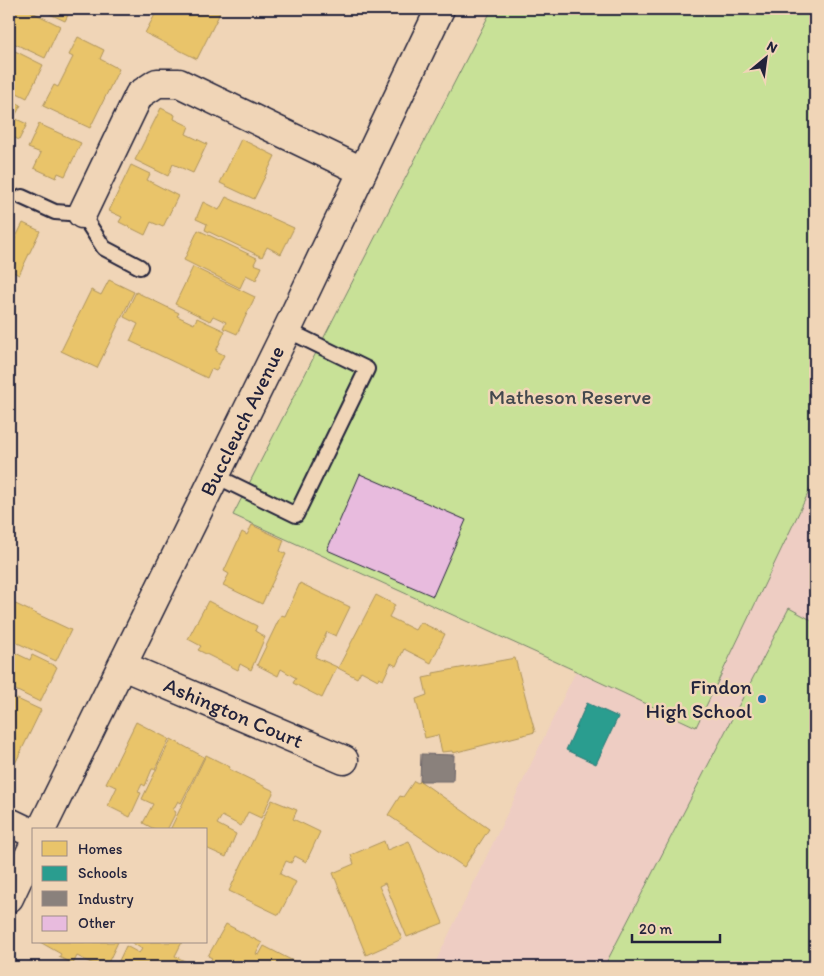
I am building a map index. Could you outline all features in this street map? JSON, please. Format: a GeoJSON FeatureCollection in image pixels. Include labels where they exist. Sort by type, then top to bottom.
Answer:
{"type":"FeatureCollection","features":[{"type":"Feature","properties":{"kind":"street","name":"Buccleuch Avenue"},"geometry":{"type":"LineString","coordinates":[[42,828],[288,330],[440,9]]}},
{"type":"Feature","properties":{"kind":"street"},"geometry":{"type":"LineString","coordinates":[[82,214],[139,95],[157,82],[179,83],[362,171]]}},
{"type":"Feature","properties":{"kind":"street","name":"Ashington Court"},"geometry":{"type":"LineString","coordinates":[[123,666],[344,760]]}},
{"type":"Feature","properties":{"kind":"street"},"geometry":{"type":"LineString","coordinates":[[9,822],[32,833]]}},
{"type":"Feature","properties":{"kind":"street"},"geometry":{"type":"LineString","coordinates":[[9,898],[32,849]]}},
{"type":"Feature","properties":{"kind":"lane"},"geometry":{"type":"LineString","coordinates":[[22,197],[55,212],[82,214],[104,248],[140,267]]}},
{"type":"Feature","properties":{"kind":"lane"},"geometry":{"type":"LineString","coordinates":[[216,476],[296,515],[367,369],[288,330]]}},
{"type":"Feature","properties":{"kind":"shaded area","name":"Findon High School"},"geometry":{"type":"Polygon","coordinates":[[[815,479],[815,967],[433,967],[576,671],[696,727],[815,479]]]}},
{"type":"Feature","properties":{"kind":"green space","name":"Matheson Reserve"},"geometry":{"type":"Polygon","coordinates":[[[492,9],[815,9],[815,479],[696,727],[233,515],[492,9]]]}},
{"type":"Feature","properties":{"kind":"green space"},"geometry":{"type":"Polygon","coordinates":[[[789,608],[815,622],[815,967],[604,967],[789,608]]]}},
{"type":"Feature","properties":{"kind":"building: Homes"},"geometry":{"type":"Polygon","coordinates":[[[9,9],[26,9],[60,26],[45,58],[9,41],[9,9]]]}},
{"type":"Feature","properties":{"kind":"building: Homes"},"geometry":{"type":"Polygon","coordinates":[[[39,9],[71,9],[65,21],[39,9]]]}},
{"type":"Feature","properties":{"kind":"building: Homes"},"geometry":{"type":"Polygon","coordinates":[[[158,9],[211,9],[220,13],[197,59],[145,33],[158,9]]]}},
{"type":"Feature","properties":{"kind":"building: Homes"},"geometry":{"type":"Polygon","coordinates":[[[78,37],[104,50],[100,59],[119,69],[90,128],[43,106],[54,85],[58,87],[73,57],[69,55],[78,37]]]}},
{"type":"Feature","properties":{"kind":"building: Homes"},"geometry":{"type":"Polygon","coordinates":[[[9,48],[43,65],[27,98],[9,89],[9,48]]]}},
{"type":"Feature","properties":{"kind":"building: Homes"},"geometry":{"type":"Polygon","coordinates":[[[9,99],[21,105],[14,118],[27,124],[19,140],[9,135],[9,99]]]}},
{"type":"Feature","properties":{"kind":"building: Homes"},"geometry":{"type":"Polygon","coordinates":[[[161,108],[175,115],[174,119],[189,126],[186,134],[207,144],[193,173],[173,164],[168,176],[135,160],[161,108]]]}},
{"type":"Feature","properties":{"kind":"building: Homes"},"geometry":{"type":"Polygon","coordinates":[[[39,124],[81,143],[65,176],[58,173],[56,178],[34,168],[41,153],[28,148],[39,124]]]}},
{"type":"Feature","properties":{"kind":"building: Homes"},"geometry":{"type":"Polygon","coordinates":[[[241,139],[275,156],[254,199],[220,183],[241,139]]]}},
{"type":"Feature","properties":{"kind":"building: Homes"},"geometry":{"type":"Polygon","coordinates":[[[131,165],[150,174],[147,180],[178,196],[163,227],[151,222],[145,235],[119,222],[122,217],[109,211],[131,165]]]}},
{"type":"Feature","properties":{"kind":"building: Homes"},"geometry":{"type":"Polygon","coordinates":[[[226,197],[294,228],[281,254],[267,247],[262,257],[205,230],[207,224],[196,219],[203,202],[219,210],[226,197]]]}},
{"type":"Feature","properties":{"kind":"building: Homes"},"geometry":{"type":"Polygon","coordinates":[[[23,223],[40,231],[19,275],[9,270],[9,251],[23,223]]]}},
{"type":"Feature","properties":{"kind":"building: Homes"},"geometry":{"type":"Polygon","coordinates":[[[198,230],[257,258],[254,264],[262,267],[256,280],[246,275],[240,288],[184,260],[198,230]]]}},
{"type":"Feature","properties":{"kind":"building: Homes"},"geometry":{"type":"Polygon","coordinates":[[[193,267],[255,297],[237,334],[223,328],[226,322],[213,316],[210,321],[175,304],[193,267]]]}},
{"type":"Feature","properties":{"kind":"building: Homes"},"geometry":{"type":"Polygon","coordinates":[[[109,280],[134,292],[97,368],[61,351],[91,290],[101,295],[109,280]]]}},
{"type":"Feature","properties":{"kind":"building: Homes"},"geometry":{"type":"Polygon","coordinates":[[[136,292],[179,313],[177,316],[194,324],[197,318],[225,331],[216,351],[224,355],[216,371],[211,369],[207,378],[130,341],[138,324],[124,317],[136,292]]]}},
{"type":"Feature","properties":{"kind":"building: Homes"},"geometry":{"type":"Polygon","coordinates":[[[252,525],[284,540],[280,551],[286,554],[262,604],[223,585],[229,574],[224,571],[242,532],[247,535],[252,525]]]}},
{"type":"Feature","properties":{"kind":"building: Homes"},"geometry":{"type":"Polygon","coordinates":[[[300,583],[350,607],[336,636],[327,632],[315,657],[337,667],[322,698],[293,683],[296,678],[281,669],[278,676],[257,665],[281,615],[285,616],[300,583]]]}},
{"type":"Feature","properties":{"kind":"building: Homes"},"geometry":{"type":"Polygon","coordinates":[[[376,595],[395,605],[389,617],[415,630],[420,622],[445,634],[431,663],[404,649],[396,666],[391,663],[383,680],[379,678],[378,680],[361,671],[357,678],[338,668],[376,595]]]}},
{"type":"Feature","properties":{"kind":"building: Homes"},"geometry":{"type":"Polygon","coordinates":[[[9,601],[71,630],[56,661],[9,639],[9,601]]]}},
{"type":"Feature","properties":{"kind":"building: Homes"},"geometry":{"type":"Polygon","coordinates":[[[208,601],[257,626],[255,631],[265,637],[251,670],[240,664],[238,670],[198,650],[201,646],[188,639],[208,601]]]}},
{"type":"Feature","properties":{"kind":"building: Homes"},"geometry":{"type":"Polygon","coordinates":[[[9,650],[30,660],[32,655],[57,667],[40,702],[9,687],[9,650]]]}},
{"type":"Feature","properties":{"kind":"building: Homes"},"geometry":{"type":"Polygon","coordinates":[[[515,658],[535,732],[453,753],[452,751],[442,752],[438,735],[425,738],[416,699],[427,695],[423,678],[433,676],[433,673],[515,658]]]}},
{"type":"Feature","properties":{"kind":"building: Homes"},"geometry":{"type":"Polygon","coordinates":[[[13,697],[41,710],[11,772],[9,771],[9,706],[13,697]]]}},
{"type":"Feature","properties":{"kind":"building: Homes"},"geometry":{"type":"Polygon","coordinates":[[[136,722],[169,739],[155,769],[152,769],[145,786],[142,784],[138,792],[141,793],[130,817],[108,806],[117,787],[106,783],[136,722]]]}},
{"type":"Feature","properties":{"kind":"building: Homes"},"geometry":{"type":"Polygon","coordinates":[[[171,739],[204,757],[181,803],[178,801],[173,810],[176,812],[168,828],[152,828],[143,823],[153,804],[142,799],[171,739]]]}},
{"type":"Feature","properties":{"kind":"building: Homes"},"geometry":{"type":"Polygon","coordinates":[[[206,755],[230,767],[229,769],[274,791],[261,818],[248,812],[241,826],[222,816],[217,824],[236,834],[226,857],[208,849],[208,828],[171,828],[206,755]]]}},
{"type":"Feature","properties":{"kind":"building: Homes"},"geometry":{"type":"Polygon","coordinates":[[[414,781],[418,783],[420,781],[489,829],[464,867],[388,815],[400,796],[403,797],[414,781]]]}},
{"type":"Feature","properties":{"kind":"building: Homes"},"geometry":{"type":"Polygon","coordinates":[[[272,800],[297,810],[293,819],[320,832],[306,862],[295,856],[291,863],[286,861],[280,874],[296,882],[279,915],[229,891],[272,800]]]}},
{"type":"Feature","properties":{"kind":"building: Homes"},"geometry":{"type":"Polygon","coordinates":[[[384,841],[387,850],[409,841],[443,923],[407,937],[385,883],[379,886],[402,939],[366,955],[333,873],[354,864],[351,855],[384,841]]]}},
{"type":"Feature","properties":{"kind":"building: Homes"},"geometry":{"type":"Polygon","coordinates":[[[226,924],[262,943],[256,954],[259,955],[264,946],[297,963],[295,967],[203,967],[206,961],[209,963],[212,958],[208,956],[226,924]]]}},
{"type":"Feature","properties":{"kind":"building: Homes"},"geometry":{"type":"Polygon","coordinates":[[[44,944],[117,944],[106,967],[99,967],[77,956],[73,964],[59,957],[61,954],[44,944]]]}},
{"type":"Feature","properties":{"kind":"building: Homes"},"geometry":{"type":"Polygon","coordinates":[[[134,944],[181,944],[175,956],[196,967],[116,967],[126,946],[139,953],[142,949],[134,944]]]}},
{"type":"Feature","properties":{"kind":"building: Schools"},"geometry":{"type":"Polygon","coordinates":[[[587,703],[618,717],[596,764],[566,750],[587,703]]]}},
{"type":"Feature","properties":{"kind":"building: Industry"},"geometry":{"type":"Polygon","coordinates":[[[421,754],[454,755],[453,781],[420,781],[421,754]]]}},
{"type":"Feature","properties":{"kind":"building: Other"},"geometry":{"type":"Polygon","coordinates":[[[360,474],[466,520],[433,596],[327,550],[360,474]]]}},
{"type":"Feature","properties":{"kind":"place","name":"Findon High School"},"geometry":{"type":"Point","coordinates":[762,699]}}]}
